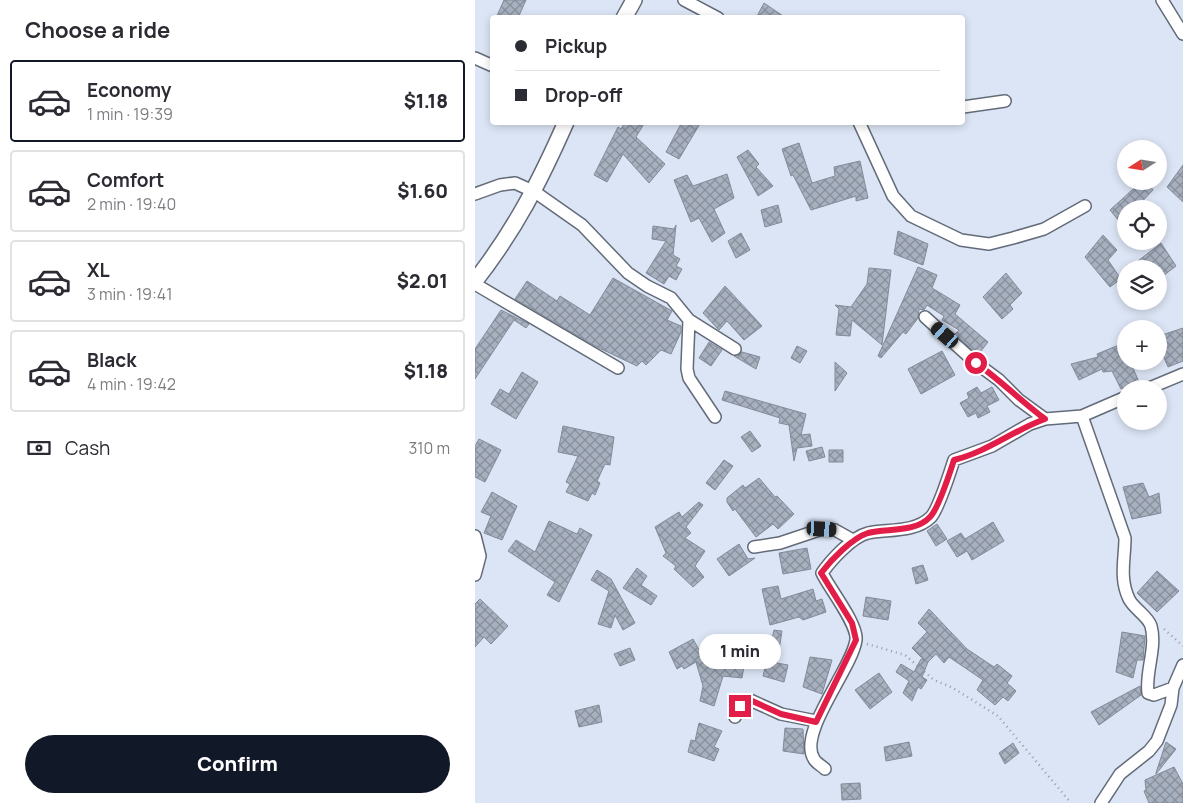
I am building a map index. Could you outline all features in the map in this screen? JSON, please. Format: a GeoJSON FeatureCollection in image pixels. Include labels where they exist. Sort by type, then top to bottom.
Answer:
{"type":"FeatureCollection","features":[{"type":"Feature","properties":{"kind":"main road"},"geometry":{"type":"LineString","coordinates":[[626,15],[633,0]]}},
{"type":"Feature","properties":{"kind":"main road"},"geometry":{"type":"LineString","coordinates":[[475,282],[495,255],[535,192],[566,125]]}},
{"type":"Feature","properties":{"kind":"street"},"geometry":{"type":"LineString","coordinates":[[684,0],[713,15]]}},
{"type":"Feature","properties":{"kind":"street"},"geometry":{"type":"LineString","coordinates":[[1162,0],[1183,34]]}},
{"type":"Feature","properties":{"kind":"street"},"geometry":{"type":"LineString","coordinates":[[475,58],[490,65]]}},
{"type":"Feature","properties":{"kind":"street"},"geometry":{"type":"LineString","coordinates":[[965,107],[1005,101]]}},
{"type":"Feature","properties":{"kind":"street"},"geometry":{"type":"LineString","coordinates":[[860,125],[885,179],[899,202],[911,216],[961,240],[989,244],[1013,238],[1044,228],[1085,206]]}},
{"type":"Feature","properties":{"kind":"street"},"geometry":{"type":"LineString","coordinates":[[475,194],[500,185],[515,183],[535,192],[582,225],[628,273],[647,286],[671,298],[689,320],[735,349]]}},
{"type":"Feature","properties":{"kind":"street"},"geometry":{"type":"LineString","coordinates":[[475,282],[618,368]]}},
{"type":"Feature","properties":{"kind":"street"},"geometry":{"type":"LineString","coordinates":[[925,317],[976,363],[999,380],[1019,400],[1045,419]]}},
{"type":"Feature","properties":{"kind":"street"},"geometry":{"type":"LineString","coordinates":[[689,320],[687,369],[689,378],[715,417]]}},
{"type":"Feature","properties":{"kind":"street"},"geometry":{"type":"LineString","coordinates":[[1167,381],[1183,374]]}},
{"type":"Feature","properties":{"kind":"street"},"geometry":{"type":"LineString","coordinates":[[825,768],[814,760],[811,751],[816,722],[856,640],[852,623],[821,573],[853,540],[867,534],[916,525],[931,516],[946,484],[954,460],[992,446],[1016,431],[1045,419],[1082,416],[1117,401]]}},
{"type":"Feature","properties":{"kind":"street"},"geometry":{"type":"LineString","coordinates":[[1082,416],[1125,538],[1122,566],[1129,600],[1151,625],[1152,652],[1148,692],[1154,694],[1173,688]]}},
{"type":"Feature","properties":{"kind":"street"},"geometry":{"type":"LineString","coordinates":[[754,547],[780,543],[822,529],[835,530],[853,540]]}},
{"type":"Feature","properties":{"kind":"street"},"geometry":{"type":"LineString","coordinates":[[475,536],[481,556],[475,575]]}},
{"type":"Feature","properties":{"kind":"street"},"geometry":{"type":"LineString","coordinates":[[1101,803],[1120,774],[1149,751],[1157,741],[1171,705],[1173,688],[1183,665]]}},
{"type":"Feature","properties":{"kind":"street"},"geometry":{"type":"LineString","coordinates":[[735,718],[740,706],[750,700],[781,714],[816,722]]}},
{"type":"Feature","properties":{"kind":"path"},"geometry":{"type":"LineString","coordinates":[[1151,625],[1166,630],[1183,646]]}},
{"type":"Feature","properties":{"kind":"path"},"geometry":{"type":"LineString","coordinates":[[856,640],[905,655],[935,680],[953,688],[998,716],[1071,803]]}},
{"type":"Feature","properties":{"kind":"building"},"geometry":{"type":"Polygon","coordinates":[[[504,0],[526,0],[519,15],[497,15],[504,0]]]}},
{"type":"Feature","properties":{"kind":"building"},"geometry":{"type":"Polygon","coordinates":[[[764,3],[782,15],[758,15],[764,3]]]}},
{"type":"Feature","properties":{"kind":"building"},"geometry":{"type":"Polygon","coordinates":[[[623,125],[643,125],[636,137],[665,164],[649,183],[623,154],[607,182],[594,175],[618,127],[621,129],[623,125]]]}},
{"type":"Feature","properties":{"kind":"building"},"geometry":{"type":"Polygon","coordinates":[[[680,125],[699,125],[679,159],[666,152],[680,125]]]}},
{"type":"Feature","properties":{"kind":"building"},"geometry":{"type":"Polygon","coordinates":[[[799,143],[812,183],[835,176],[834,167],[860,161],[868,198],[856,201],[856,196],[811,210],[793,175],[791,176],[782,149],[799,143]]]}},
{"type":"Feature","properties":{"kind":"building"},"geometry":{"type":"Polygon","coordinates":[[[748,150],[759,164],[756,167],[773,186],[758,196],[737,157],[748,150]]]}},
{"type":"Feature","properties":{"kind":"building"},"geometry":{"type":"Polygon","coordinates":[[[1183,165],[1183,202],[1167,187],[1183,165]]]}},
{"type":"Feature","properties":{"kind":"building"},"geometry":{"type":"Polygon","coordinates":[[[727,174],[734,198],[714,209],[725,233],[712,242],[699,218],[691,222],[674,180],[687,175],[693,186],[727,174]]]}},
{"type":"Feature","properties":{"kind":"building"},"geometry":{"type":"Polygon","coordinates":[[[1132,190],[1153,190],[1144,200],[1121,200],[1132,190]]]}},
{"type":"Feature","properties":{"kind":"building"},"geometry":{"type":"Polygon","coordinates":[[[1117,204],[1117,219],[1110,210],[1117,204]]]}},
{"type":"Feature","properties":{"kind":"building"},"geometry":{"type":"Polygon","coordinates":[[[778,205],[782,222],[765,227],[761,210],[778,205]]]}},
{"type":"Feature","properties":{"kind":"building"},"geometry":{"type":"Polygon","coordinates":[[[676,225],[673,255],[680,259],[676,266],[682,269],[676,280],[669,276],[664,284],[646,273],[666,241],[652,239],[653,226],[674,229],[676,225]]]}},
{"type":"Feature","properties":{"kind":"building"},"geometry":{"type":"Polygon","coordinates":[[[898,231],[928,244],[923,265],[894,254],[898,231]]]}},
{"type":"Feature","properties":{"kind":"building"},"geometry":{"type":"Polygon","coordinates":[[[741,233],[750,250],[736,258],[728,241],[741,233]]]}},
{"type":"Feature","properties":{"kind":"building"},"geometry":{"type":"Polygon","coordinates":[[[1103,235],[1117,250],[1108,260],[1117,273],[1117,282],[1110,287],[1085,257],[1103,235]]]}},
{"type":"Feature","properties":{"kind":"building"},"geometry":{"type":"Polygon","coordinates":[[[1152,250],[1166,250],[1176,266],[1167,273],[1167,260],[1139,260],[1152,250]]]}},
{"type":"Feature","properties":{"kind":"building"},"geometry":{"type":"Polygon","coordinates":[[[918,267],[937,275],[932,288],[960,305],[955,314],[988,342],[978,355],[955,334],[959,330],[942,320],[944,316],[927,305],[924,310],[919,309],[918,318],[906,334],[903,332],[881,358],[878,356],[918,267]]]}},
{"type":"Feature","properties":{"kind":"building"},"geometry":{"type":"Polygon","coordinates":[[[869,268],[891,270],[882,345],[852,320],[850,336],[836,335],[839,309],[835,305],[851,307],[867,284],[869,268]]]}},
{"type":"Feature","properties":{"kind":"building"},"geometry":{"type":"Polygon","coordinates":[[[1006,273],[1022,293],[1010,305],[1013,309],[1002,319],[983,297],[1006,273]]]}},
{"type":"Feature","properties":{"kind":"building"},"geometry":{"type":"Polygon","coordinates":[[[613,278],[672,311],[667,320],[681,326],[681,332],[671,354],[661,350],[646,365],[642,361],[637,366],[595,346],[515,299],[527,281],[557,301],[560,296],[590,315],[613,278]]]}},
{"type":"Feature","properties":{"kind":"building"},"geometry":{"type":"Polygon","coordinates":[[[725,286],[762,326],[744,340],[727,321],[719,330],[703,313],[725,286]]]}},
{"type":"Feature","properties":{"kind":"building"},"geometry":{"type":"Polygon","coordinates":[[[501,310],[529,324],[526,328],[514,320],[475,379],[475,349],[501,310]]]}},
{"type":"Feature","properties":{"kind":"building"},"geometry":{"type":"Polygon","coordinates":[[[1183,328],[1183,361],[1168,367],[1167,365],[1167,333],[1183,328]]]}},
{"type":"Feature","properties":{"kind":"building"},"geometry":{"type":"Polygon","coordinates":[[[709,342],[722,350],[711,366],[699,358],[709,342]]]}},
{"type":"Feature","properties":{"kind":"building"},"geometry":{"type":"Polygon","coordinates":[[[797,346],[807,351],[800,363],[791,358],[797,346]]]}},
{"type":"Feature","properties":{"kind":"building"},"geometry":{"type":"Polygon","coordinates":[[[1117,346],[1117,370],[1134,370],[1138,380],[1117,381],[1112,371],[1103,372],[1102,369],[1079,380],[1071,364],[1098,357],[1097,354],[1117,346]]]}},
{"type":"Feature","properties":{"kind":"building"},"geometry":{"type":"Polygon","coordinates":[[[942,351],[955,375],[921,394],[908,369],[942,351]]]}},
{"type":"Feature","properties":{"kind":"building"},"geometry":{"type":"Polygon","coordinates":[[[742,352],[760,357],[756,369],[734,356],[742,352]]]}},
{"type":"Feature","properties":{"kind":"building"},"geometry":{"type":"Polygon","coordinates":[[[835,362],[847,373],[835,391],[835,362]]]}},
{"type":"Feature","properties":{"kind":"building"},"geometry":{"type":"Polygon","coordinates":[[[522,372],[538,382],[516,419],[491,404],[500,389],[509,394],[522,372]]]}},
{"type":"Feature","properties":{"kind":"building"},"geometry":{"type":"Polygon","coordinates":[[[977,387],[981,393],[992,387],[999,400],[987,406],[990,412],[978,418],[976,413],[968,417],[960,403],[969,398],[967,393],[977,387]]]}},
{"type":"Feature","properties":{"kind":"building"},"geometry":{"type":"Polygon","coordinates":[[[725,391],[806,414],[801,435],[810,434],[812,446],[797,448],[794,461],[789,425],[779,423],[780,418],[722,400],[725,391]]]}},
{"type":"Feature","properties":{"kind":"building"},"geometry":{"type":"Polygon","coordinates":[[[563,426],[614,437],[610,465],[605,464],[597,481],[600,483],[595,495],[592,493],[588,501],[566,492],[570,484],[566,482],[578,456],[558,452],[563,426]]]}},
{"type":"Feature","properties":{"kind":"building"},"geometry":{"type":"Polygon","coordinates":[[[750,431],[761,446],[752,452],[741,437],[750,431]]]}},
{"type":"Feature","properties":{"kind":"building"},"geometry":{"type":"Polygon","coordinates":[[[479,439],[501,450],[485,482],[475,477],[475,446],[479,439]]]}},
{"type":"Feature","properties":{"kind":"building"},"geometry":{"type":"Polygon","coordinates":[[[822,447],[825,457],[809,461],[806,451],[822,447]]]}},
{"type":"Feature","properties":{"kind":"building"},"geometry":{"type":"Polygon","coordinates":[[[829,450],[843,450],[843,462],[829,462],[829,450]]]}},
{"type":"Feature","properties":{"kind":"building"},"geometry":{"type":"Polygon","coordinates":[[[724,460],[733,466],[715,490],[706,483],[724,460]]]}},
{"type":"Feature","properties":{"kind":"building"},"geometry":{"type":"Polygon","coordinates":[[[759,478],[775,497],[777,496],[794,514],[778,529],[773,524],[756,537],[735,509],[733,511],[727,502],[727,498],[743,485],[745,488],[759,478]]]}},
{"type":"Feature","properties":{"kind":"building"},"geometry":{"type":"Polygon","coordinates":[[[1143,483],[1149,497],[1159,493],[1161,513],[1132,519],[1123,487],[1143,483]]]}},
{"type":"Feature","properties":{"kind":"building"},"geometry":{"type":"Polygon","coordinates":[[[492,492],[517,506],[502,540],[484,533],[491,516],[481,512],[492,492]]]}},
{"type":"Feature","properties":{"kind":"building"},"geometry":{"type":"Polygon","coordinates":[[[699,502],[703,505],[686,527],[691,533],[685,538],[705,551],[695,566],[704,577],[693,587],[674,569],[676,566],[663,556],[666,553],[655,527],[679,512],[682,517],[699,502]]]}},
{"type":"Feature","properties":{"kind":"building"},"geometry":{"type":"Polygon","coordinates":[[[549,521],[577,534],[580,528],[592,535],[559,602],[547,595],[555,582],[508,551],[516,540],[535,552],[549,521]]]}},
{"type":"Feature","properties":{"kind":"building"},"geometry":{"type":"Polygon","coordinates":[[[993,522],[1004,541],[972,560],[967,551],[957,557],[947,541],[961,533],[965,539],[993,522]]]}},
{"type":"Feature","properties":{"kind":"building"},"geometry":{"type":"Polygon","coordinates":[[[937,524],[947,539],[936,546],[927,531],[937,524]]]}},
{"type":"Feature","properties":{"kind":"building"},"geometry":{"type":"Polygon","coordinates":[[[739,544],[748,559],[755,558],[729,576],[717,559],[739,544]]]}},
{"type":"Feature","properties":{"kind":"building"},"geometry":{"type":"Polygon","coordinates":[[[807,548],[811,569],[783,574],[779,553],[807,548]]]}},
{"type":"Feature","properties":{"kind":"building"},"geometry":{"type":"Polygon","coordinates":[[[923,565],[928,580],[916,584],[912,568],[923,565]]]}},
{"type":"Feature","properties":{"kind":"building"},"geometry":{"type":"Polygon","coordinates":[[[637,568],[647,576],[641,585],[657,596],[651,605],[623,588],[637,568]]]}},
{"type":"Feature","properties":{"kind":"building"},"geometry":{"type":"Polygon","coordinates":[[[597,570],[611,579],[635,623],[623,630],[615,615],[611,628],[598,624],[609,591],[591,580],[597,570]]]}},
{"type":"Feature","properties":{"kind":"building"},"geometry":{"type":"Polygon","coordinates":[[[1157,571],[1179,591],[1157,612],[1137,593],[1157,571]]]}},
{"type":"Feature","properties":{"kind":"building"},"geometry":{"type":"Polygon","coordinates":[[[778,586],[781,599],[813,589],[816,601],[822,599],[826,612],[803,620],[799,617],[770,625],[762,589],[778,586]]]}},
{"type":"Feature","properties":{"kind":"building"},"geometry":{"type":"Polygon","coordinates":[[[866,597],[891,601],[888,620],[863,616],[866,597]]]}},
{"type":"Feature","properties":{"kind":"building"},"geometry":{"type":"Polygon","coordinates":[[[480,599],[508,626],[491,644],[484,637],[475,647],[475,604],[480,599]]]}},
{"type":"Feature","properties":{"kind":"building"},"geometry":{"type":"Polygon","coordinates":[[[929,609],[967,649],[994,667],[997,664],[1012,676],[1007,683],[1016,691],[1008,701],[1003,697],[995,705],[977,690],[983,680],[949,657],[944,663],[936,654],[928,662],[922,677],[927,680],[921,689],[918,687],[912,701],[903,693],[909,681],[896,672],[901,664],[914,672],[921,659],[925,661],[912,648],[927,632],[918,623],[929,609]]]}},
{"type":"Feature","properties":{"kind":"building"},"geometry":{"type":"Polygon","coordinates":[[[774,630],[782,631],[777,663],[788,665],[784,682],[763,676],[774,630]]]}},
{"type":"Feature","properties":{"kind":"building"},"geometry":{"type":"Polygon","coordinates":[[[1122,632],[1145,636],[1143,660],[1137,660],[1133,678],[1116,672],[1122,632]]]}},
{"type":"Feature","properties":{"kind":"building"},"geometry":{"type":"Polygon","coordinates":[[[693,639],[702,655],[709,651],[715,661],[745,660],[742,678],[723,676],[714,706],[700,701],[703,686],[696,662],[684,669],[682,666],[677,669],[669,652],[693,639]]]}},
{"type":"Feature","properties":{"kind":"building"},"geometry":{"type":"Polygon","coordinates":[[[630,648],[635,660],[620,666],[614,654],[630,648]]]}},
{"type":"Feature","properties":{"kind":"building"},"geometry":{"type":"Polygon","coordinates":[[[810,657],[832,660],[822,694],[803,687],[810,657]]]}},
{"type":"Feature","properties":{"kind":"building"},"geometry":{"type":"Polygon","coordinates":[[[879,673],[892,692],[870,709],[855,690],[879,673]]]}},
{"type":"Feature","properties":{"kind":"building"},"geometry":{"type":"Polygon","coordinates":[[[1140,686],[1141,695],[1099,725],[1091,712],[1140,686]]]}},
{"type":"Feature","properties":{"kind":"building"},"geometry":{"type":"Polygon","coordinates":[[[599,705],[602,722],[579,727],[575,711],[599,705]]]}},
{"type":"Feature","properties":{"kind":"building"},"geometry":{"type":"Polygon","coordinates":[[[699,723],[722,731],[714,747],[719,749],[714,761],[688,752],[691,740],[695,741],[699,723]]]}},
{"type":"Feature","properties":{"kind":"building"},"geometry":{"type":"Polygon","coordinates":[[[785,728],[803,729],[804,754],[783,751],[785,728]]]}},
{"type":"Feature","properties":{"kind":"building"},"geometry":{"type":"Polygon","coordinates":[[[909,742],[912,756],[886,761],[884,747],[909,742]]]}},
{"type":"Feature","properties":{"kind":"building"},"geometry":{"type":"Polygon","coordinates":[[[1166,742],[1176,749],[1156,774],[1156,773],[1166,742]]]}},
{"type":"Feature","properties":{"kind":"building"},"geometry":{"type":"Polygon","coordinates":[[[1013,743],[1019,753],[1005,764],[999,753],[1013,743]]]}},
{"type":"Feature","properties":{"kind":"building"},"geometry":{"type":"Polygon","coordinates":[[[1174,767],[1183,784],[1183,803],[1149,803],[1144,791],[1146,790],[1145,780],[1174,767]]]}},
{"type":"Feature","properties":{"kind":"building"},"geometry":{"type":"Polygon","coordinates":[[[860,783],[861,799],[842,800],[841,784],[860,783]]]}},
{"type":"Feature","properties":{"kind":"route"},"geometry":{"type":"LineString","coordinates":[[740,706],[750,700],[781,714],[816,722],[849,659],[856,640],[852,623],[821,573],[853,540],[867,534],[916,525],[931,516],[946,484],[954,460],[967,457],[992,446],[1016,431],[1045,419],[1019,400],[999,380],[976,363]]}}]}
